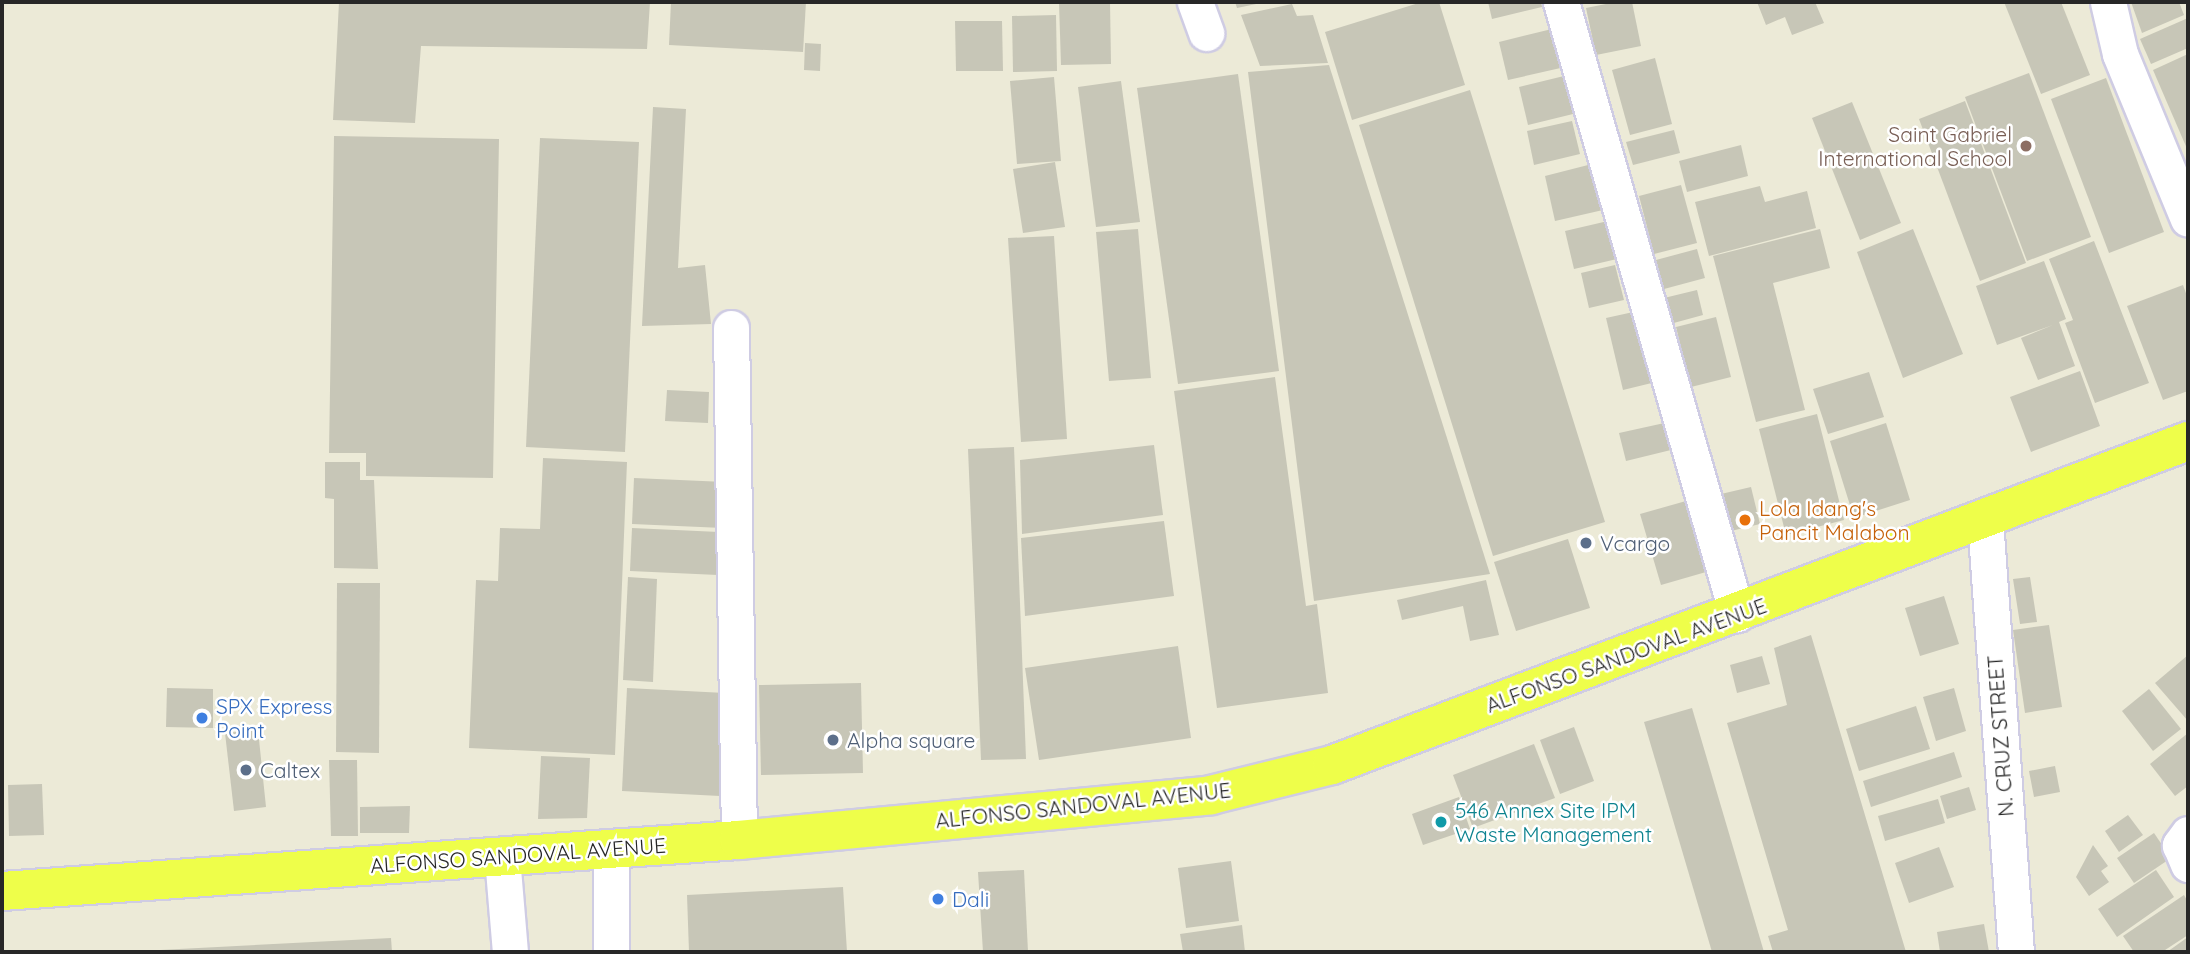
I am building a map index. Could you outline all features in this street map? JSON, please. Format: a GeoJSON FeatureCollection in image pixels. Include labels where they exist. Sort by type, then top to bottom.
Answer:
{"type":"FeatureCollection","features":[{"type":"Feature","properties":{"kind":"main road","name":"ALFONSO SANDOVAL AVENUE"},"geometry":{"type":"LineString","coordinates":[[2,891],[739,840],[1210,795],[1332,765],[1737,614],[2188,441]]}},
{"type":"Feature","properties":{"kind":"street"},"geometry":{"type":"LineString","coordinates":[[1561,2],[1737,614]]}},
{"type":"Feature","properties":{"kind":"street"},"geometry":{"type":"LineString","coordinates":[[2109,2],[2120,54],[2188,219]]}},
{"type":"Feature","properties":{"kind":"street"},"geometry":{"type":"LineString","coordinates":[[731,328],[739,840]]}},
{"type":"Feature","properties":{"kind":"street","name":"N. CRUZ STREET"},"geometry":{"type":"LineString","coordinates":[[1985,520],[2016,952]]}},
{"type":"Feature","properties":{"kind":"street"},"geometry":{"type":"LineString","coordinates":[[2188,834],[2180,845],[2188,864]]}},
{"type":"Feature","properties":{"kind":"street"},"geometry":{"type":"LineString","coordinates":[[611,849],[611,952]]}},
{"type":"Feature","properties":{"kind":"street"},"geometry":{"type":"LineString","coordinates":[[502,857],[508,952]]}},
{"type":"Feature","properties":{"kind":"building"},"geometry":{"type":"Polygon","coordinates":[[[339,2],[650,2],[647,49],[421,46],[415,123],[333,120],[339,2]]]}},
{"type":"Feature","properties":{"kind":"building"},"geometry":{"type":"Polygon","coordinates":[[[671,2],[806,2],[803,52],[669,45],[671,2]]]}},
{"type":"Feature","properties":{"kind":"building"},"geometry":{"type":"Polygon","coordinates":[[[1110,2],[1111,64],[1061,65],[1059,3],[1110,2]]]}},
{"type":"Feature","properties":{"kind":"building"},"geometry":{"type":"Polygon","coordinates":[[[1235,2],[1261,2],[1261,3],[1237,8],[1235,2]]]}},
{"type":"Feature","properties":{"kind":"building"},"geometry":{"type":"Polygon","coordinates":[[[1422,2],[1439,2],[1465,85],[1352,120],[1325,32],[1422,2]]]}},
{"type":"Feature","properties":{"kind":"building"},"geometry":{"type":"Polygon","coordinates":[[[1488,2],[1541,2],[1542,7],[1492,19],[1488,2]]]}},
{"type":"Feature","properties":{"kind":"building"},"geometry":{"type":"Polygon","coordinates":[[[1632,2],[1641,46],[1596,55],[1586,8],[1632,2]]]}},
{"type":"Feature","properties":{"kind":"building"},"geometry":{"type":"Polygon","coordinates":[[[1757,2],[1815,2],[1824,23],[1792,35],[1785,17],[1766,25],[1757,2]]]}},
{"type":"Feature","properties":{"kind":"building"},"geometry":{"type":"Polygon","coordinates":[[[2004,2],[2061,2],[2090,75],[2041,94],[2004,2]]]}},
{"type":"Feature","properties":{"kind":"building"},"geometry":{"type":"Polygon","coordinates":[[[2131,2],[2179,2],[2184,15],[2142,33],[2131,2]]]}},
{"type":"Feature","properties":{"kind":"building"},"geometry":{"type":"Polygon","coordinates":[[[1292,4],[1297,16],[1313,15],[1328,63],[1260,66],[1241,15],[1292,4]]]}},
{"type":"Feature","properties":{"kind":"building"},"geometry":{"type":"Polygon","coordinates":[[[1056,15],[1057,71],[1013,72],[1012,16],[1056,15]]]}},
{"type":"Feature","properties":{"kind":"building"},"geometry":{"type":"Polygon","coordinates":[[[2188,18],[2188,48],[2151,64],[2140,39],[2188,18]]]}},
{"type":"Feature","properties":{"kind":"building"},"geometry":{"type":"Polygon","coordinates":[[[955,21],[1002,21],[1003,71],[956,71],[955,21]]]}},
{"type":"Feature","properties":{"kind":"building"},"geometry":{"type":"Polygon","coordinates":[[[1556,28],[1565,67],[1508,80],[1499,42],[1556,28]]]}},
{"type":"Feature","properties":{"kind":"building"},"geometry":{"type":"Polygon","coordinates":[[[805,43],[821,44],[820,71],[804,70],[805,43]]]}},
{"type":"Feature","properties":{"kind":"building"},"geometry":{"type":"Polygon","coordinates":[[[2188,54],[2188,151],[2153,70],[2188,54]]]}},
{"type":"Feature","properties":{"kind":"building"},"geometry":{"type":"Polygon","coordinates":[[[1655,58],[1672,124],[1630,135],[1612,70],[1655,58]]]}},
{"type":"Feature","properties":{"kind":"building"},"geometry":{"type":"Polygon","coordinates":[[[1329,65],[1490,574],[1314,601],[1248,72],[1329,65]]]}},
{"type":"Feature","properties":{"kind":"building"},"geometry":{"type":"Polygon","coordinates":[[[2029,73],[2091,237],[2027,261],[1965,97],[2029,73]]]}},
{"type":"Feature","properties":{"kind":"building"},"geometry":{"type":"Polygon","coordinates":[[[1238,74],[1279,371],[1178,384],[1137,88],[1238,74]]]}},
{"type":"Feature","properties":{"kind":"building"},"geometry":{"type":"Polygon","coordinates":[[[1564,76],[1573,114],[1528,125],[1519,87],[1564,76]]]}},
{"type":"Feature","properties":{"kind":"building"},"geometry":{"type":"Polygon","coordinates":[[[1054,77],[1061,161],[1017,164],[1010,81],[1054,77]]]}},
{"type":"Feature","properties":{"kind":"building"},"geometry":{"type":"Polygon","coordinates":[[[2106,78],[2164,232],[2109,253],[2051,99],[2106,78]]]}},
{"type":"Feature","properties":{"kind":"building"},"geometry":{"type":"Polygon","coordinates":[[[1121,81],[1140,222],[1096,227],[1078,87],[1121,81]]]}},
{"type":"Feature","properties":{"kind":"building"},"geometry":{"type":"Polygon","coordinates":[[[1470,90],[1605,522],[1493,556],[1359,125],[1470,90]]]}},
{"type":"Feature","properties":{"kind":"building"},"geometry":{"type":"Polygon","coordinates":[[[1965,101],[2026,263],[1980,281],[1919,119],[1965,101]]]}},
{"type":"Feature","properties":{"kind":"building"},"geometry":{"type":"Polygon","coordinates":[[[1852,102],[1901,223],[1860,240],[1812,118],[1852,102]]]}},
{"type":"Feature","properties":{"kind":"building"},"geometry":{"type":"Polygon","coordinates":[[[653,107],[686,109],[678,268],[705,265],[711,324],[642,326],[653,107]]]}},
{"type":"Feature","properties":{"kind":"building"},"geometry":{"type":"Polygon","coordinates":[[[1572,121],[1580,154],[1534,165],[1527,131],[1572,121]]]}},
{"type":"Feature","properties":{"kind":"building"},"geometry":{"type":"Polygon","coordinates":[[[1674,130],[1680,153],[1633,165],[1626,142],[1674,130]]]}},
{"type":"Feature","properties":{"kind":"building"},"geometry":{"type":"Polygon","coordinates":[[[334,136],[499,139],[493,478],[366,476],[366,453],[329,453],[334,136]]]}},
{"type":"Feature","properties":{"kind":"building"},"geometry":{"type":"Polygon","coordinates":[[[540,138],[639,142],[625,452],[526,447],[540,138]]]}},
{"type":"Feature","properties":{"kind":"building"},"geometry":{"type":"Polygon","coordinates":[[[1741,145],[1748,176],[1687,192],[1679,161],[1741,145]]]}},
{"type":"Feature","properties":{"kind":"building"},"geometry":{"type":"Polygon","coordinates":[[[1055,162],[1065,227],[1023,233],[1013,169],[1055,162]]]}},
{"type":"Feature","properties":{"kind":"building"},"geometry":{"type":"Polygon","coordinates":[[[1592,164],[1603,210],[1555,221],[1545,176],[1592,164]]]}},
{"type":"Feature","properties":{"kind":"building"},"geometry":{"type":"Polygon","coordinates":[[[1681,185],[1697,243],[1654,254],[1639,196],[1681,185]]]}},
{"type":"Feature","properties":{"kind":"building"},"geometry":{"type":"Polygon","coordinates":[[[1760,186],[1765,202],[1807,191],[1816,228],[1709,256],[1695,202],[1760,186]]]}},
{"type":"Feature","properties":{"kind":"building"},"geometry":{"type":"Polygon","coordinates":[[[1608,221],[1617,259],[1574,269],[1565,231],[1608,221]]]}},
{"type":"Feature","properties":{"kind":"building"},"geometry":{"type":"Polygon","coordinates":[[[1138,229],[1151,378],[1109,381],[1096,232],[1138,229]]]}},
{"type":"Feature","properties":{"kind":"building"},"geometry":{"type":"Polygon","coordinates":[[[1820,229],[1830,268],[1773,283],[1805,410],[1756,422],[1713,256],[1820,229]]]}},
{"type":"Feature","properties":{"kind":"building","name":"Saint Gabriel International School"},"geometry":{"type":"Polygon","coordinates":[[[1913,229],[1963,354],[1903,378],[1857,252],[1913,229]]]}},
{"type":"Feature","properties":{"kind":"building"},"geometry":{"type":"Polygon","coordinates":[[[1054,236],[1067,439],[1021,442],[1008,238],[1054,236]]]}},
{"type":"Feature","properties":{"kind":"building"},"geometry":{"type":"Polygon","coordinates":[[[2094,241],[2149,383],[2095,403],[2065,323],[2073,320],[2049,259],[2094,241]]]}},
{"type":"Feature","properties":{"kind":"building"},"geometry":{"type":"Polygon","coordinates":[[[1697,249],[1705,278],[1664,289],[1656,260],[1697,249]]]}},
{"type":"Feature","properties":{"kind":"building"},"geometry":{"type":"Polygon","coordinates":[[[2044,261],[2066,319],[2059,322],[2075,366],[2038,380],[2021,338],[2053,325],[1997,345],[1976,286],[2044,261]]]}},
{"type":"Feature","properties":{"kind":"building"},"geometry":{"type":"Polygon","coordinates":[[[1615,265],[1624,300],[1589,308],[1581,273],[1615,265]]]}},
{"type":"Feature","properties":{"kind":"building"},"geometry":{"type":"Polygon","coordinates":[[[2183,285],[2188,299],[2188,391],[2163,400],[2127,306],[2183,285]]]}},
{"type":"Feature","properties":{"kind":"building"},"geometry":{"type":"Polygon","coordinates":[[[1697,290],[1703,315],[1670,324],[1664,298],[1697,290]]]}},
{"type":"Feature","properties":{"kind":"building"},"geometry":{"type":"Polygon","coordinates":[[[1647,309],[1664,380],[1623,390],[1606,318],[1647,309]]]}},
{"type":"Feature","properties":{"kind":"building"},"geometry":{"type":"Polygon","coordinates":[[[1716,317],[1731,377],[1691,387],[1676,327],[1716,317]]]}},
{"type":"Feature","properties":{"kind":"building"},"geometry":{"type":"Polygon","coordinates":[[[2080,371],[2100,426],[2031,452],[2010,397],[2080,371]]]}},
{"type":"Feature","properties":{"kind":"building"},"geometry":{"type":"Polygon","coordinates":[[[1869,372],[1884,417],[1828,434],[1813,389],[1869,372]]]}},
{"type":"Feature","properties":{"kind":"building"},"geometry":{"type":"Polygon","coordinates":[[[1275,377],[1306,606],[1317,604],[1328,693],[1217,708],[1174,391],[1275,377]]]}},
{"type":"Feature","properties":{"kind":"building"},"geometry":{"type":"Polygon","coordinates":[[[667,390],[709,392],[708,423],[665,421],[667,390]]]}},
{"type":"Feature","properties":{"kind":"building"},"geometry":{"type":"Polygon","coordinates":[[[1817,414],[1844,520],[1786,535],[1759,429],[1817,414]]]}},
{"type":"Feature","properties":{"kind":"building"},"geometry":{"type":"Polygon","coordinates":[[[1669,422],[1675,449],[1626,461],[1619,433],[1669,422]]]}},
{"type":"Feature","properties":{"kind":"building"},"geometry":{"type":"Polygon","coordinates":[[[1886,423],[1910,500],[1854,518],[1830,441],[1886,423]]]}},
{"type":"Feature","properties":{"kind":"building"},"geometry":{"type":"Polygon","coordinates":[[[1154,445],[1163,515],[1022,534],[1020,460],[1154,445]]]}},
{"type":"Feature","properties":{"kind":"building"},"geometry":{"type":"Polygon","coordinates":[[[1014,447],[1026,759],[981,760],[968,449],[1014,447]]]}},
{"type":"Feature","properties":{"kind":"building"},"geometry":{"type":"Polygon","coordinates":[[[543,458],[627,462],[615,755],[469,748],[476,580],[498,581],[500,528],[540,529],[543,458]]]}},
{"type":"Feature","properties":{"kind":"building"},"geometry":{"type":"Polygon","coordinates":[[[325,462],[360,462],[360,480],[374,480],[378,569],[334,568],[334,499],[325,498],[325,462]]]}},
{"type":"Feature","properties":{"kind":"building"},"geometry":{"type":"Polygon","coordinates":[[[634,478],[725,482],[723,528],[632,524],[634,478]]]}},
{"type":"Feature","properties":{"kind":"building"},"geometry":{"type":"Polygon","coordinates":[[[1751,487],[1760,524],[1731,531],[1721,494],[1751,487]]]}},
{"type":"Feature","properties":{"kind":"building"},"geometry":{"type":"Polygon","coordinates":[[[1686,501],[1706,572],[1661,585],[1640,514],[1686,501]]]}},
{"type":"Feature","properties":{"kind":"building"},"geometry":{"type":"Polygon","coordinates":[[[1164,521],[1174,596],[1025,616],[1021,538],[1164,521]]]}},
{"type":"Feature","properties":{"kind":"building"},"geometry":{"type":"Polygon","coordinates":[[[632,528],[719,532],[718,575],[630,571],[632,528]]]}},
{"type":"Feature","properties":{"kind":"building"},"geometry":{"type":"Polygon","coordinates":[[[1568,539],[1590,608],[1516,631],[1494,562],[1568,539]]]}},
{"type":"Feature","properties":{"kind":"building"},"geometry":{"type":"Polygon","coordinates":[[[628,577],[657,579],[653,682],[623,680],[628,577]]]}},
{"type":"Feature","properties":{"kind":"building"},"geometry":{"type":"Polygon","coordinates":[[[2030,577],[2037,622],[2020,624],[2013,579],[2030,577]]]}},
{"type":"Feature","properties":{"kind":"building"},"geometry":{"type":"Polygon","coordinates":[[[1486,580],[1499,635],[1470,641],[1463,606],[1402,620],[1397,600],[1486,580]]]}},
{"type":"Feature","properties":{"kind":"building"},"geometry":{"type":"Polygon","coordinates":[[[337,583],[380,583],[379,753],[336,752],[337,583]]]}},
{"type":"Feature","properties":{"kind":"building"},"geometry":{"type":"Polygon","coordinates":[[[1944,596],[1959,644],[1920,656],[1905,608],[1944,596]]]}},
{"type":"Feature","properties":{"kind":"building"},"geometry":{"type":"Polygon","coordinates":[[[2049,625],[2062,707],[2025,713],[2013,630],[2049,625]]]}},
{"type":"Feature","properties":{"kind":"building"},"geometry":{"type":"Polygon","coordinates":[[[1811,635],[1906,952],[1773,952],[1768,936],[1788,930],[1727,723],[1787,705],[1774,648],[1811,635]]]}},
{"type":"Feature","properties":{"kind":"building"},"geometry":{"type":"Polygon","coordinates":[[[1178,646],[1191,738],[1039,760],[1025,668],[1178,646]]]}},
{"type":"Feature","properties":{"kind":"building"},"geometry":{"type":"Polygon","coordinates":[[[2188,655],[2188,721],[2155,683],[2188,655]]]}},
{"type":"Feature","properties":{"kind":"building"},"geometry":{"type":"Polygon","coordinates":[[[1762,656],[1770,684],[1737,693],[1730,665],[1762,656]]]}},
{"type":"Feature","properties":{"kind":"building"},"geometry":{"type":"Polygon","coordinates":[[[861,683],[863,773],[761,775],[759,685],[861,683]]]}},
{"type":"Feature","properties":{"kind":"building"},"geometry":{"type":"Polygon","coordinates":[[[167,688],[213,689],[213,728],[166,727],[167,688]]]}},
{"type":"Feature","properties":{"kind":"building"},"geometry":{"type":"Polygon","coordinates":[[[627,688],[725,693],[720,796],[622,791],[627,688]]]}},
{"type":"Feature","properties":{"kind":"building"},"geometry":{"type":"Polygon","coordinates":[[[1954,688],[1966,731],[1936,741],[1923,697],[1954,688]]]}},
{"type":"Feature","properties":{"kind":"building"},"geometry":{"type":"Polygon","coordinates":[[[2149,689],[2181,729],[2153,751],[2122,711],[2149,689]]]}},
{"type":"Feature","properties":{"kind":"building"},"geometry":{"type":"Polygon","coordinates":[[[1916,706],[1930,749],[1859,771],[1846,729],[1916,706]]]}},
{"type":"Feature","properties":{"kind":"building"},"geometry":{"type":"Polygon","coordinates":[[[1692,708],[1764,952],[1712,952],[1644,722],[1692,708]]]}},
{"type":"Feature","properties":{"kind":"building"},"geometry":{"type":"Polygon","coordinates":[[[1574,727],[1594,781],[1560,794],[1540,740],[1574,727]]]}},
{"type":"Feature","properties":{"kind":"building","name":"Caltex"},"geometry":{"type":"Polygon","coordinates":[[[258,730],[266,807],[234,811],[225,733],[258,730]]]}},
{"type":"Feature","properties":{"kind":"building"},"geometry":{"type":"Polygon","coordinates":[[[2188,733],[2188,786],[2175,796],[2150,764],[2188,733]]]}},
{"type":"Feature","properties":{"kind":"building"},"geometry":{"type":"Polygon","coordinates":[[[1534,744],[1555,798],[1473,828],[1453,775],[1534,744]]]}},
{"type":"Feature","properties":{"kind":"building"},"geometry":{"type":"Polygon","coordinates":[[[1954,752],[1962,777],[1871,807],[1863,781],[1954,752]]]}},
{"type":"Feature","properties":{"kind":"building"},"geometry":{"type":"Polygon","coordinates":[[[541,756],[590,758],[587,818],[538,819],[541,756]]]}},
{"type":"Feature","properties":{"kind":"building"},"geometry":{"type":"Polygon","coordinates":[[[329,760],[357,760],[358,836],[331,836],[329,760]]]}},
{"type":"Feature","properties":{"kind":"building"},"geometry":{"type":"Polygon","coordinates":[[[2055,766],[2060,792],[2034,797],[2029,771],[2055,766]]]}},
{"type":"Feature","properties":{"kind":"building"},"geometry":{"type":"Polygon","coordinates":[[[42,784],[44,835],[9,836],[8,785],[42,784]]]}},
{"type":"Feature","properties":{"kind":"building"},"geometry":{"type":"Polygon","coordinates":[[[1969,787],[1976,810],[1947,819],[1940,796],[1969,787]]]}},
{"type":"Feature","properties":{"kind":"building","name":"546 Annex Site IPM Waste Management"},"geometry":{"type":"Polygon","coordinates":[[[1459,797],[1470,829],[1423,845],[1412,814],[1459,797]]]}},
{"type":"Feature","properties":{"kind":"building"},"geometry":{"type":"Polygon","coordinates":[[[1938,799],[1945,823],[1885,841],[1878,816],[1938,799]]]}},
{"type":"Feature","properties":{"kind":"building"},"geometry":{"type":"Polygon","coordinates":[[[410,806],[409,833],[360,833],[360,807],[410,806]]]}},
{"type":"Feature","properties":{"kind":"building"},"geometry":{"type":"Polygon","coordinates":[[[2128,815],[2143,835],[2119,852],[2105,831],[2128,815]]]}},
{"type":"Feature","properties":{"kind":"building"},"geometry":{"type":"Polygon","coordinates":[[[2154,833],[2171,858],[2134,883],[2117,858],[2154,833]]]}},
{"type":"Feature","properties":{"kind":"building"},"geometry":{"type":"Polygon","coordinates":[[[2093,845],[2108,866],[2101,871],[2109,882],[2089,896],[2076,877],[2093,845]]]}},
{"type":"Feature","properties":{"kind":"building"},"geometry":{"type":"Polygon","coordinates":[[[1939,847],[1954,887],[1909,903],[1895,863],[1939,847]]]}},
{"type":"Feature","properties":{"kind":"building"},"geometry":{"type":"Polygon","coordinates":[[[1231,861],[1239,921],[1186,928],[1178,868],[1231,861]]]}},
{"type":"Feature","properties":{"kind":"building"},"geometry":{"type":"Polygon","coordinates":[[[1024,870],[1028,952],[983,952],[978,872],[1024,870]]]}},
{"type":"Feature","properties":{"kind":"building"},"geometry":{"type":"Polygon","coordinates":[[[2156,870],[2174,897],[2117,937],[2098,909],[2156,870]]]}},
{"type":"Feature","properties":{"kind":"building"},"geometry":{"type":"Polygon","coordinates":[[[843,887],[847,952],[689,952],[687,895],[843,887]]]}},
{"type":"Feature","properties":{"kind":"building"},"geometry":{"type":"Polygon","coordinates":[[[2184,895],[2188,902],[2188,935],[2162,952],[2134,952],[2123,936],[2184,895]]]}},
{"type":"Feature","properties":{"kind":"building"},"geometry":{"type":"Polygon","coordinates":[[[1984,924],[1989,952],[1940,952],[1937,932],[1984,924]]]}},
{"type":"Feature","properties":{"kind":"building"},"geometry":{"type":"Polygon","coordinates":[[[1242,925],[1245,952],[1183,952],[1180,934],[1242,925]]]}},
{"type":"Feature","properties":{"kind":"building"},"geometry":{"type":"Polygon","coordinates":[[[2188,937],[2188,952],[2167,952],[2188,937]]]}},
{"type":"Feature","properties":{"kind":"building"},"geometry":{"type":"Polygon","coordinates":[[[391,938],[392,952],[160,952],[160,950],[391,938]]]}},
{"type":"Feature","properties":{"kind":"place","name":"Saint Gabriel International School"},"geometry":{"type":"Point","coordinates":[2026,146]}},
{"type":"Feature","properties":{"kind":"place","name":"Lola Idang's Pancit Malabon"},"geometry":{"type":"Point","coordinates":[1745,520]}},
{"type":"Feature","properties":{"kind":"place","name":"Vcargo"},"geometry":{"type":"Point","coordinates":[1586,543]}},
{"type":"Feature","properties":{"kind":"place","name":"SPX Express Point"},"geometry":{"type":"Point","coordinates":[202,718]}},
{"type":"Feature","properties":{"kind":"place","name":"Alpha square"},"geometry":{"type":"Point","coordinates":[833,740]}},
{"type":"Feature","properties":{"kind":"place","name":"Caltex"},"geometry":{"type":"Point","coordinates":[246,770]}},
{"type":"Feature","properties":{"kind":"place","name":"546 Annex Site IPM Waste Management"},"geometry":{"type":"Point","coordinates":[1441,822]}},
{"type":"Feature","properties":{"kind":"place","name":"Dali"},"geometry":{"type":"Point","coordinates":[938,899]}}]}
